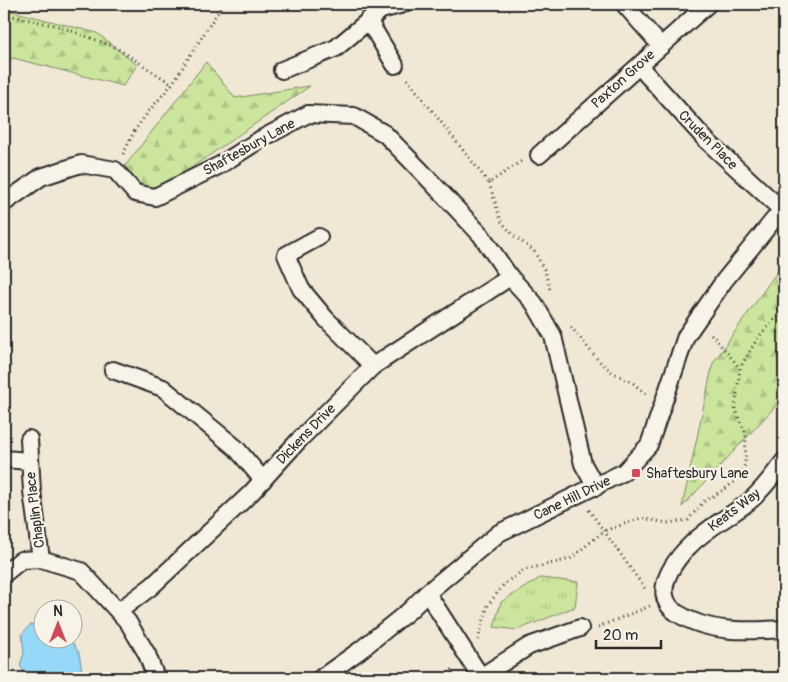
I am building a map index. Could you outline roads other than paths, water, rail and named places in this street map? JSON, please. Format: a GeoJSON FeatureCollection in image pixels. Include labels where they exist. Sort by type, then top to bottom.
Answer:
{"type":"FeatureCollection","features":[{"type":"Feature","properties":{"kind":"street"},"geometry":{"type":"LineString","coordinates":[[282,70],[336,48],[381,10],[403,4]]}},
{"type":"Feature","properties":{"kind":"street"},"geometry":{"type":"LineString","coordinates":[[624,4],[661,46]]}},
{"type":"Feature","properties":{"kind":"street","name":"Paxton Grove"},"geometry":{"type":"LineString","coordinates":[[538,155],[708,4]]}},
{"type":"Feature","properties":{"kind":"street"},"geometry":{"type":"LineString","coordinates":[[368,20],[395,65]]}},
{"type":"Feature","properties":{"kind":"street","name":"Cruden Place"},"geometry":{"type":"LineString","coordinates":[[639,66],[706,140],[783,208]]}},
{"type":"Feature","properties":{"kind":"street","name":"Shaftesbury Lane"},"geometry":{"type":"LineString","coordinates":[[4,203],[41,177],[81,164],[115,170],[134,193],[155,197],[220,165],[261,139],[308,114],[354,116],[385,134],[410,159],[481,235],[510,277],[534,303],[553,336],[583,464],[596,487]]}},
{"type":"Feature","properties":{"kind":"street","name":"Cane Hill Drive"},"geometry":{"type":"LineString","coordinates":[[321,678],[359,652],[499,533],[624,472],[649,445],[686,336],[697,318],[783,208]]}},
{"type":"Feature","properties":{"kind":"street"},"geometry":{"type":"LineString","coordinates":[[319,237],[286,255],[301,289],[326,319],[372,366]]}},
{"type":"Feature","properties":{"kind":"street","name":"Dickens Drive"},"geometry":{"type":"LineString","coordinates":[[119,611],[152,586],[263,480],[372,366],[510,277]]}},
{"type":"Feature","properties":{"kind":"street"},"geometry":{"type":"LineString","coordinates":[[113,370],[163,388],[236,448],[263,480]]}},
{"type":"Feature","properties":{"kind":"street","name":"Chaplin Place"},"geometry":{"type":"LineString","coordinates":[[29,439],[29,461],[40,559]]}},
{"type":"Feature","properties":{"kind":"street","name":"Chaplin Place"},"geometry":{"type":"LineString","coordinates":[[4,459],[29,461]]}},
{"type":"Feature","properties":{"kind":"street","name":"Keats Way"},"geometry":{"type":"LineString","coordinates":[[784,461],[752,499],[702,534],[685,551],[665,580],[664,599],[672,610],[685,618],[708,626],[755,631],[784,629]]}},
{"type":"Feature","properties":{"kind":"street"},"geometry":{"type":"LineString","coordinates":[[4,574],[21,560],[40,559],[81,571],[128,622],[147,654],[156,678]]}},
{"type":"Feature","properties":{"kind":"street"},"geometry":{"type":"LineString","coordinates":[[427,593],[480,678],[530,646],[580,628]]}},
{"type":"Feature","properties":{"kind":"water"},"geometry":{"type":"Polygon","coordinates":[[[32,625],[32,650],[77,650],[83,678],[27,678],[20,665],[24,653],[22,634],[32,625]]]}},
{"type":"Feature","properties":{"kind":"place","name":"Shaftesbury Lane"},"geometry":{"type":"Point","coordinates":[636,473]}}]}
